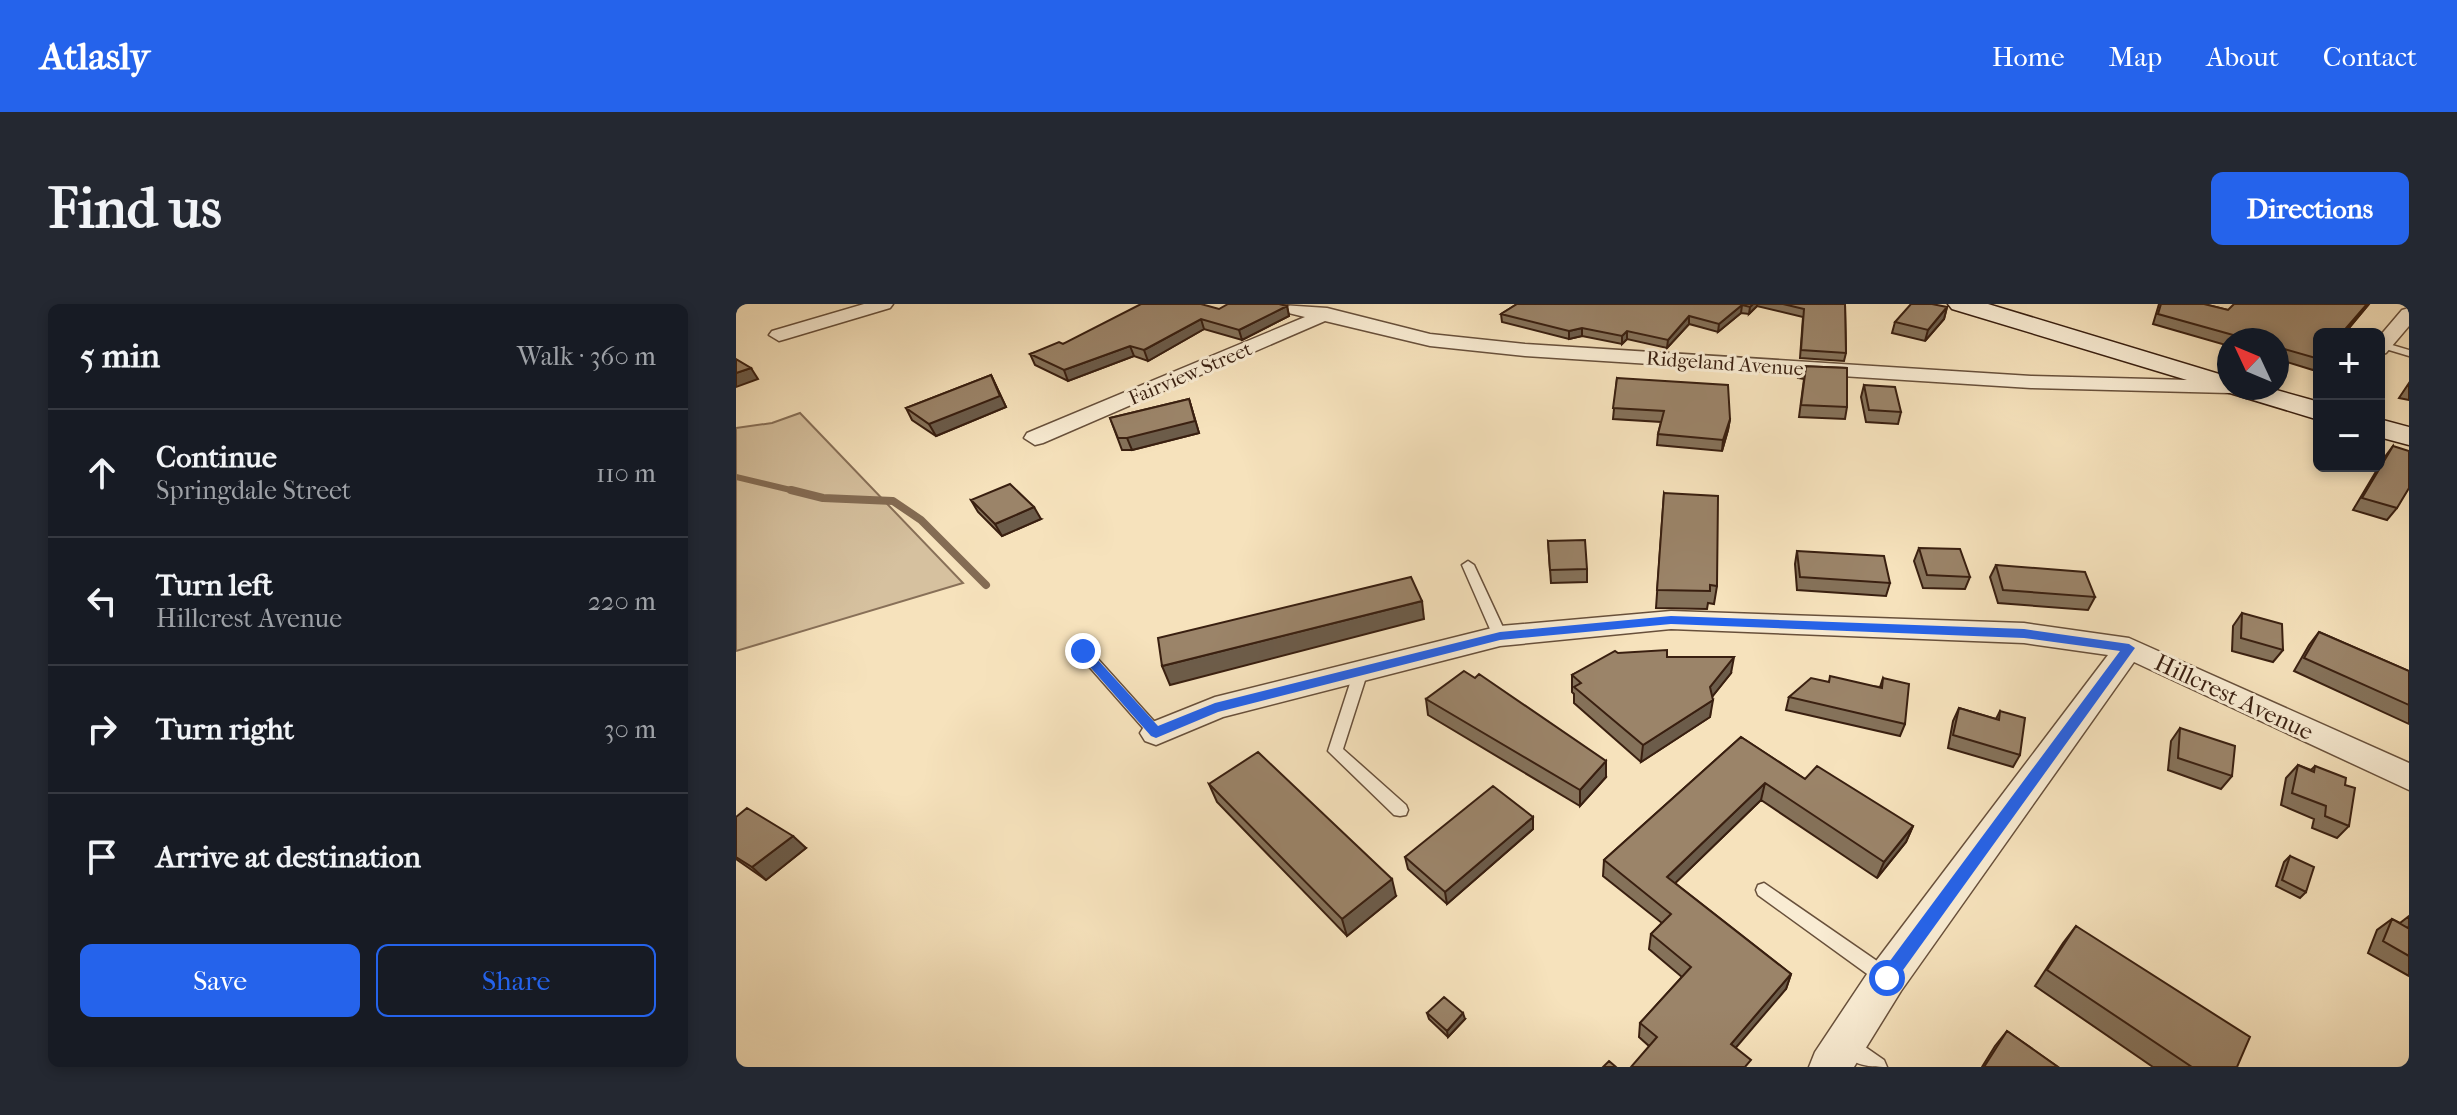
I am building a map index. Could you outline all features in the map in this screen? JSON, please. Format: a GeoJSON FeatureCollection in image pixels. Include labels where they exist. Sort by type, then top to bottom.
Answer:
{"type":"FeatureCollection","features":[{"type":"Feature","properties":{"kind":"street"},"geometry":{"type":"LineString","coordinates":[[779,335],[884,304]]}},
{"type":"Feature","properties":{"kind":"street","name":"Ridgeland Avenue"},"geometry":{"type":"LineString","coordinates":[[1274,304],[1430,340],[1525,350],[2031,382],[2217,386]]}},
{"type":"Feature","properties":{"kind":"street","name":"Fairview Street"},"geometry":{"type":"LineString","coordinates":[[1035,438],[1322,317],[1344,304]]}},
{"type":"Feature","properties":{"kind":"street"},"geometry":{"type":"LineString","coordinates":[[1961,304],[2217,382]]}},
{"type":"Feature","properties":{"kind":"street"},"geometry":{"type":"LineString","coordinates":[[2385,341],[2409,314]]}},
{"type":"Feature","properties":{"kind":"street"},"geometry":{"type":"LineString","coordinates":[[2280,400],[2313,409]]}},
{"type":"Feature","properties":{"kind":"street"},"geometry":{"type":"LineString","coordinates":[[2385,430],[2409,436]]}},
{"type":"Feature","properties":{"kind":"street","name":"Hillcrest Avenue"},"geometry":{"type":"LineString","coordinates":[[1156,733],[1215,708],[1500,636],[1671,620],[2024,633],[2129,648],[2409,777]]}},
{"type":"Feature","properties":{"kind":"street"},"geometry":{"type":"LineString","coordinates":[[1839,1055],[1887,978],[2129,648]]}},
{"type":"Feature","properties":{"kind":"lane"},"geometry":{"type":"LineString","coordinates":[[2385,348],[2409,353]]}},
{"type":"Feature","properties":{"kind":"lane"},"geometry":{"type":"LineString","coordinates":[[1468,565],[1500,636]]}},
{"type":"Feature","properties":{"kind":"lane"},"geometry":{"type":"LineString","coordinates":[[1083,651],[1156,733]]}},
{"type":"Feature","properties":{"kind":"lane"},"geometry":{"type":"LineString","coordinates":[[1361,671],[1335,751],[1400,810]]}},
{"type":"Feature","properties":{"kind":"lane"},"geometry":{"type":"LineString","coordinates":[[1764,890],[1887,978]]}},
{"type":"Feature","properties":{"kind":"lane"},"geometry":{"type":"LineString","coordinates":[[1839,1055],[1877,1067]]}},
{"type":"Feature","properties":{"kind":"shaded area"},"geometry":{"type":"Polygon","coordinates":[[[800,413],[963,583],[736,651],[736,428],[772,423],[800,413]]]}},
{"type":"Feature","properties":{"kind":"building"},"geometry":{"type":"Polygon","coordinates":[[[1141,304],[1201,304],[1219,309],[1228,304],[1287,306],[1239,330],[1201,319],[1144,350],[1130,346],[1064,370],[1030,354],[1059,342],[1063,344],[1141,304]]]}},
{"type":"Feature","properties":{"kind":"building"},"geometry":{"type":"Polygon","coordinates":[[[1517,304],[1753,304],[1750,307],[1742,305],[1719,324],[1689,316],[1668,340],[1627,331],[1622,336],[1582,328],[1569,331],[1501,314],[1517,304]]]}},
{"type":"Feature","properties":{"kind":"building"},"geometry":{"type":"Polygon","coordinates":[[[1783,304],[1845,304],[1846,353],[1801,350],[1804,309],[1783,304]]]}},
{"type":"Feature","properties":{"kind":"building"},"geometry":{"type":"Polygon","coordinates":[[[1911,304],[1947,307],[1928,330],[1895,322],[1911,304]]]}},
{"type":"Feature","properties":{"kind":"building"},"geometry":{"type":"Polygon","coordinates":[[[2161,304],[2204,304],[2228,310],[2234,304],[2367,304],[2346,328],[2313,328],[2313,357],[2289,350],[2289,328],[2217,328],[2217,330],[2158,314],[2161,304]]]}},
{"type":"Feature","properties":{"kind":"building"},"geometry":{"type":"Polygon","coordinates":[[[736,359],[751,368],[736,373],[736,359]]]}},
{"type":"Feature","properties":{"kind":"building"},"geometry":{"type":"Polygon","coordinates":[[[1800,366],[1847,368],[1847,407],[1801,405],[1806,367],[1800,366]]]}},
{"type":"Feature","properties":{"kind":"building"},"geometry":{"type":"Polygon","coordinates":[[[991,375],[1000,396],[929,424],[906,408],[991,375]]]}},
{"type":"Feature","properties":{"kind":"building"},"geometry":{"type":"Polygon","coordinates":[[[1617,378],[1728,385],[1730,419],[1723,440],[1658,434],[1664,411],[1613,408],[1617,378]]]}},
{"type":"Feature","properties":{"kind":"building"},"geometry":{"type":"Polygon","coordinates":[[[1864,385],[1895,387],[1901,412],[1869,410],[1864,385]]]}},
{"type":"Feature","properties":{"kind":"building"},"geometry":{"type":"Polygon","coordinates":[[[1189,399],[1195,421],[1127,438],[1118,438],[1110,418],[1189,399]]]}},
{"type":"Feature","properties":{"kind":"building"},"geometry":{"type":"Polygon","coordinates":[[[2393,446],[2409,451],[2409,488],[2397,508],[2362,498],[2378,472],[2385,472],[2385,459],[2393,446]]]}},
{"type":"Feature","properties":{"kind":"building"},"geometry":{"type":"Polygon","coordinates":[[[1010,484],[1034,507],[995,524],[971,500],[1010,484]]]}},
{"type":"Feature","properties":{"kind":"building"},"geometry":{"type":"Polygon","coordinates":[[[1664,493],[1718,496],[1717,586],[1710,585],[1710,591],[1657,590],[1664,493]]]}},
{"type":"Feature","properties":{"kind":"building"},"geometry":{"type":"Polygon","coordinates":[[[1585,540],[1587,569],[1550,570],[1548,541],[1585,540]]]}},
{"type":"Feature","properties":{"kind":"building"},"geometry":{"type":"Polygon","coordinates":[[[1919,548],[1960,549],[1970,577],[1927,575],[1919,548]]]}},
{"type":"Feature","properties":{"kind":"building"},"geometry":{"type":"Polygon","coordinates":[[[1797,551],[1884,556],[1890,583],[1800,577],[1797,551]]]}},
{"type":"Feature","properties":{"kind":"building"},"geometry":{"type":"Polygon","coordinates":[[[1996,565],[2085,572],[2095,597],[2003,590],[1996,565]]]}},
{"type":"Feature","properties":{"kind":"building"},"geometry":{"type":"Polygon","coordinates":[[[1411,577],[1422,601],[1162,666],[1158,638],[1411,577]]]}},
{"type":"Feature","properties":{"kind":"building"},"geometry":{"type":"Polygon","coordinates":[[[2242,613],[2282,624],[2283,650],[2241,638],[2242,613]]]}},
{"type":"Feature","properties":{"kind":"building"},"geometry":{"type":"Polygon","coordinates":[[[2319,632],[2409,671],[2409,705],[2304,658],[2319,632]]]}},
{"type":"Feature","properties":{"kind":"building"},"geometry":{"type":"Polygon","coordinates":[[[1667,650],[1667,657],[1734,657],[1710,687],[1713,700],[1643,745],[1574,687],[1581,683],[1572,675],[1615,651],[1667,650]]]}},
{"type":"Feature","properties":{"kind":"building"},"geometry":{"type":"Polygon","coordinates":[[[1464,671],[1475,678],[1479,674],[1606,761],[1580,790],[1426,699],[1464,671]]]}},
{"type":"Feature","properties":{"kind":"building"},"geometry":{"type":"Polygon","coordinates":[[[1830,676],[1882,688],[1883,678],[1909,684],[1905,724],[1789,697],[1811,678],[1829,682],[1830,676]]]}},
{"type":"Feature","properties":{"kind":"building"},"geometry":{"type":"Polygon","coordinates":[[[1959,708],[1999,720],[2000,711],[2025,718],[2020,755],[1953,735],[1959,708]]]}},
{"type":"Feature","properties":{"kind":"building"},"geometry":{"type":"Polygon","coordinates":[[[2180,728],[2235,746],[2232,776],[2178,758],[2180,728]]]}},
{"type":"Feature","properties":{"kind":"building"},"geometry":{"type":"Polygon","coordinates":[[[1741,737],[1805,779],[1817,766],[1913,826],[1884,862],[1765,783],[1667,877],[1791,974],[1731,1044],[1751,1060],[1745,1067],[1631,1067],[1657,1037],[1640,1023],[1691,967],[1651,934],[1671,914],[1604,860],[1741,737]]]}},
{"type":"Feature","properties":{"kind":"building"},"geometry":{"type":"Polygon","coordinates":[[[1258,752],[1392,879],[1342,919],[1209,784],[1258,752]]]}},
{"type":"Feature","properties":{"kind":"building"},"geometry":{"type":"Polygon","coordinates":[[[2298,765],[2314,772],[2315,766],[2346,778],[2345,785],[2355,788],[2349,826],[2325,816],[2326,806],[2292,793],[2298,765]]]}},
{"type":"Feature","properties":{"kind":"building"},"geometry":{"type":"Polygon","coordinates":[[[1493,786],[1533,817],[1445,892],[1405,857],[1493,786]]]}},
{"type":"Feature","properties":{"kind":"building"},"geometry":{"type":"Polygon","coordinates":[[[747,808],[793,836],[752,867],[736,857],[736,817],[747,808]]]}},
{"type":"Feature","properties":{"kind":"building"},"geometry":{"type":"Polygon","coordinates":[[[2290,856],[2314,867],[2306,892],[2282,880],[2290,856]]]}},
{"type":"Feature","properties":{"kind":"building"},"geometry":{"type":"Polygon","coordinates":[[[2392,919],[2409,926],[2409,956],[2383,941],[2392,919]]]}},
{"type":"Feature","properties":{"kind":"building"},"geometry":{"type":"Polygon","coordinates":[[[2076,926],[2250,1037],[2237,1067],[2192,1067],[2047,970],[2076,926]]]}},
{"type":"Feature","properties":{"kind":"building"},"geometry":{"type":"Polygon","coordinates":[[[1444,997],[1463,1013],[1447,1031],[1427,1013],[1444,997]]]}},
{"type":"Feature","properties":{"kind":"building"},"geometry":{"type":"Polygon","coordinates":[[[2007,1031],[2058,1067],[1984,1067],[2007,1031]]]}},
{"type":"Feature","properties":{"kind":"waterway"},"geometry":{"type":"LineString","coordinates":[[736,477],[799,492]]}},
{"type":"Feature","properties":{"kind":"waterway"},"geometry":{"type":"LineString","coordinates":[[791,490],[799,492]]}},
{"type":"Feature","properties":{"kind":"waterway"},"geometry":{"type":"LineString","coordinates":[[799,492],[823,498],[893,501],[921,520],[986,585]]}},
{"type":"Feature","properties":{"kind":"route"},"geometry":{"type":"LineString","coordinates":[[1083,651],[1156,733],[1215,708],[1500,636],[1671,620],[2024,633],[2129,648],[1887,978]]}}]}
